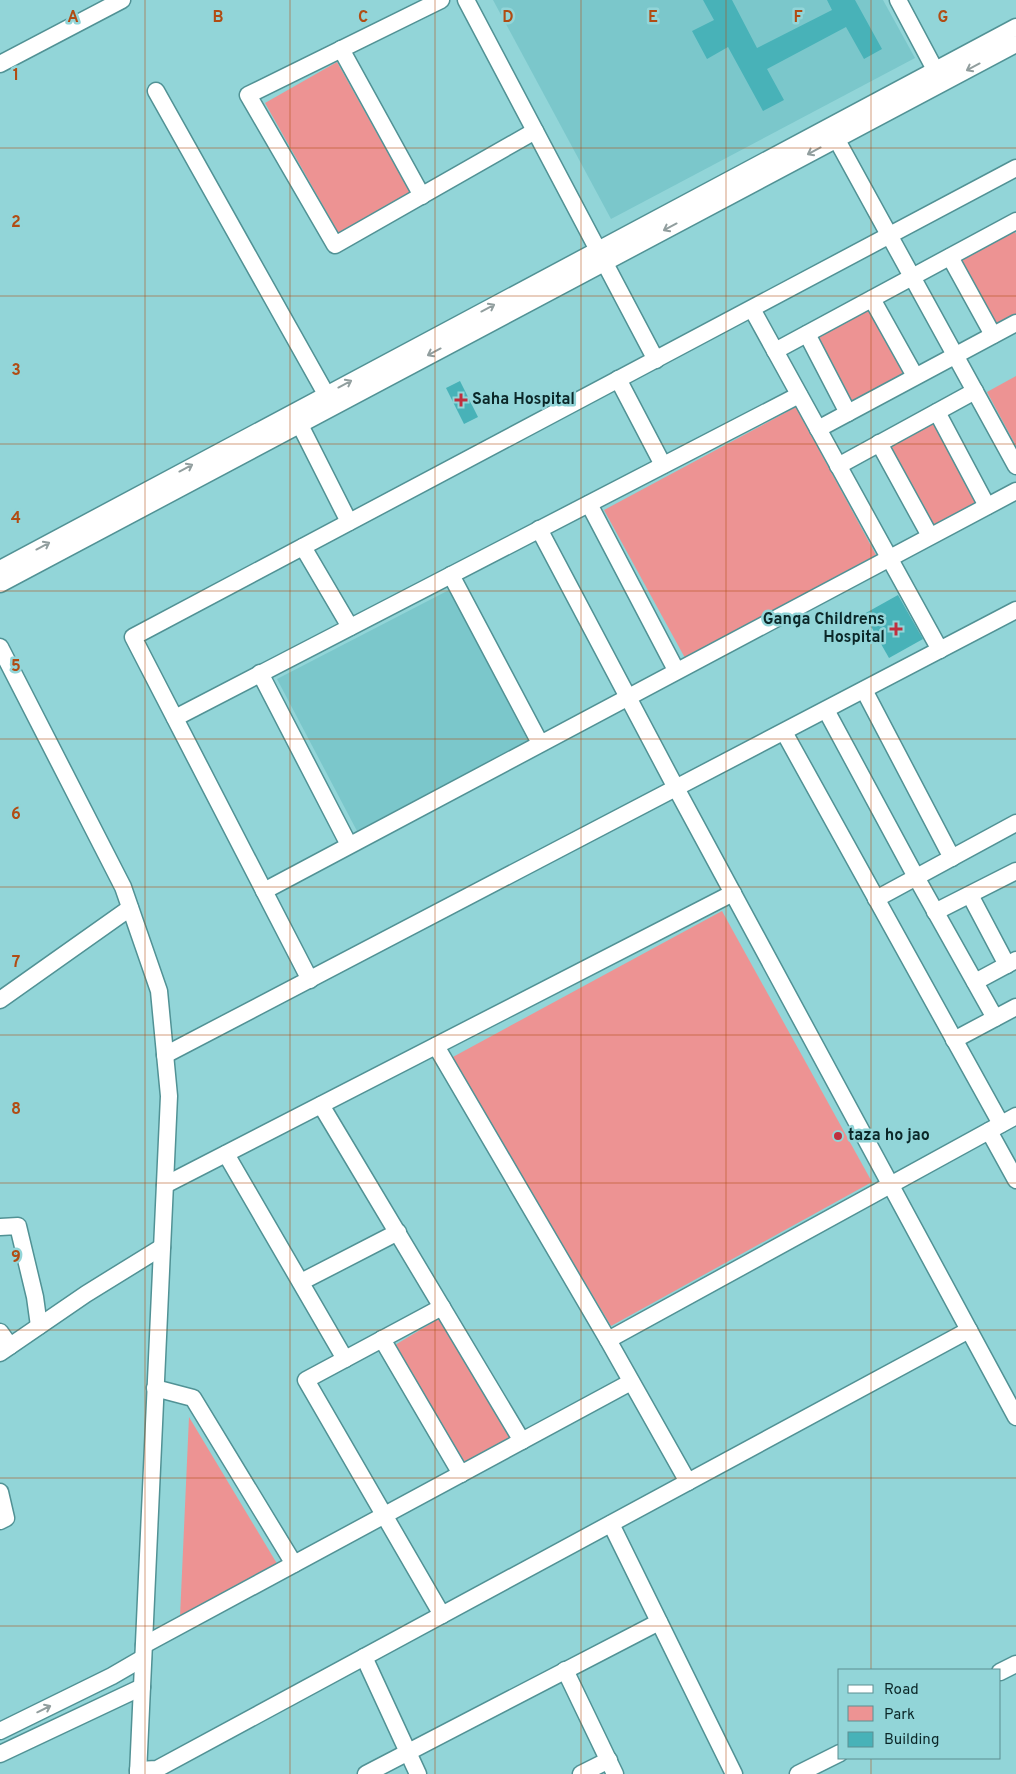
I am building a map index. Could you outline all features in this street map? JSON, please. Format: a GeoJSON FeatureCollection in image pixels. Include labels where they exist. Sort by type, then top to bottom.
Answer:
{"type":"FeatureCollection","features":[{"type":"Feature","properties":{"kind":"street"},"geometry":{"type":"LineString","coordinates":[[0,64],[122,0]]}},
{"type":"Feature","properties":{"kind":"street"},"geometry":{"type":"LineString","coordinates":[[441,0],[248,95],[335,245],[535,131]]}},
{"type":"Feature","properties":{"kind":"street"},"geometry":{"type":"LineString","coordinates":[[466,0],[656,360]]}},
{"type":"Feature","properties":{"kind":"street"},"geometry":{"type":"LineString","coordinates":[[898,0],[939,76]]}},
{"type":"Feature","properties":{"kind":"street"},"geometry":{"type":"LineString","coordinates":[[0,569],[296,417],[833,133],[939,76],[1016,27]]}},
{"type":"Feature","properties":{"kind":"street"},"geometry":{"type":"LineString","coordinates":[[939,76],[1016,44]]}},
{"type":"Feature","properties":{"kind":"street"},"geometry":{"type":"LineString","coordinates":[[341,49],[422,196]]}},
{"type":"Feature","properties":{"kind":"street"},"geometry":{"type":"LineString","coordinates":[[156,91],[326,394]]}},
{"type":"Feature","properties":{"kind":"street"},"geometry":{"type":"LineString","coordinates":[[833,133],[1016,466]]}},
{"type":"Feature","properties":{"kind":"street"},"geometry":{"type":"LineString","coordinates":[[310,980],[133,637],[1016,168]]}},
{"type":"Feature","properties":{"kind":"street"},"geometry":{"type":"LineString","coordinates":[[775,351],[1016,221]]}},
{"type":"Feature","properties":{"kind":"street"},"geometry":{"type":"LineString","coordinates":[[0,584],[296,417],[326,394],[602,256]]}},
{"type":"Feature","properties":{"kind":"street"},"geometry":{"type":"LineString","coordinates":[[950,257],[993,335]]}},
{"type":"Feature","properties":{"kind":"street"},"geometry":{"type":"LineString","coordinates":[[872,299],[916,376]]}},
{"type":"Feature","properties":{"kind":"street"},"geometry":{"type":"LineString","coordinates":[[752,309],[940,650]]}},
{"type":"Feature","properties":{"kind":"street"},"geometry":{"type":"LineString","coordinates":[[818,429],[1016,323]]}},
{"type":"Feature","properties":{"kind":"street"},"geometry":{"type":"LineString","coordinates":[[807,334],[848,413]]}},
{"type":"Feature","properties":{"kind":"street"},"geometry":{"type":"LineString","coordinates":[[618,379],[663,465]]}},
{"type":"Feature","properties":{"kind":"street"},"geometry":{"type":"LineString","coordinates":[[838,466],[975,391]]}},
{"type":"Feature","properties":{"kind":"street"},"geometry":{"type":"LineString","coordinates":[[174,718],[799,395]]}},
{"type":"Feature","properties":{"kind":"street"},"geometry":{"type":"LineString","coordinates":[[937,412],[988,506]]}},
{"type":"Feature","properties":{"kind":"street"},"geometry":{"type":"LineString","coordinates":[[296,417],[349,522]]}},
{"type":"Feature","properties":{"kind":"street"},"geometry":{"type":"LineString","coordinates":[[879,443],[930,536]]}},
{"type":"Feature","properties":{"kind":"street"},"geometry":{"type":"LineString","coordinates":[[264,891],[627,696],[1016,491]]}},
{"type":"Feature","properties":{"kind":"street"},"geometry":{"type":"LineString","coordinates":[[588,504],[676,670]]}},
{"type":"Feature","properties":{"kind":"street"},"geometry":{"type":"LineString","coordinates":[[539,529],[676,788],[1016,1416]]}},
{"type":"Feature","properties":{"kind":"street"},"geometry":{"type":"LineString","coordinates":[[303,547],[350,627]]}},
{"type":"Feature","properties":{"kind":"street"},"geometry":{"type":"LineString","coordinates":[[451,575],[540,743]]}},
{"type":"Feature","properties":{"kind":"street"},"geometry":{"type":"LineString","coordinates":[[165,1055],[1016,610]]}},
{"type":"Feature","properties":{"kind":"street"},"geometry":{"type":"LineString","coordinates":[[0,647],[123,887],[159,991],[169,1096],[138,1772],[157,1769],[969,1330]]}},
{"type":"Feature","properties":{"kind":"street"},"geometry":{"type":"LineString","coordinates":[[260,674],[349,845]]}},
{"type":"Feature","properties":{"kind":"street"},"geometry":{"type":"LineString","coordinates":[[864,690],[952,858]]}},
{"type":"Feature","properties":{"kind":"street"},"geometry":{"type":"LineString","coordinates":[[826,710],[935,912],[995,1018]]}},
{"type":"Feature","properties":{"kind":"street"},"geometry":{"type":"LineString","coordinates":[[784,732],[954,1040],[995,1128],[1016,1180]]}},
{"type":"Feature","properties":{"kind":"street"},"geometry":{"type":"LineString","coordinates":[[876,899],[1016,823]]}},
{"type":"Feature","properties":{"kind":"street"},"geometry":{"type":"LineString","coordinates":[[935,912],[1016,871]]}},
{"type":"Feature","properties":{"kind":"street"},"geometry":{"type":"LineString","coordinates":[[164,1185],[733,893]]}},
{"type":"Feature","properties":{"kind":"street"},"geometry":{"type":"LineString","coordinates":[[970,895],[1012,962],[974,982]]}},
{"type":"Feature","properties":{"kind":"street"},"geometry":{"type":"LineString","coordinates":[[0,1000],[130,908]]}},
{"type":"Feature","properties":{"kind":"street"},"geometry":{"type":"LineString","coordinates":[[954,1040],[1016,1007]]}},
{"type":"Feature","properties":{"kind":"street"},"geometry":{"type":"LineString","coordinates":[[436,1046],[608,1340],[688,1482]]}},
{"type":"Feature","properties":{"kind":"street"},"geometry":{"type":"LineString","coordinates":[[321,1105],[522,1441]]}},
{"type":"Feature","properties":{"kind":"street"},"geometry":{"type":"LineString","coordinates":[[608,1340],[1016,1116]]}},
{"type":"Feature","properties":{"kind":"street"},"geometry":{"type":"LineString","coordinates":[[226,1154],[345,1359]]}},
{"type":"Feature","properties":{"kind":"street"},"geometry":{"type":"LineString","coordinates":[[0,1227],[18,1226],[35,1297],[39,1326]]}},
{"type":"Feature","properties":{"kind":"street"},"geometry":{"type":"LineString","coordinates":[[301,1282],[398,1232]]}},
{"type":"Feature","properties":{"kind":"street"},"geometry":{"type":"LineString","coordinates":[[0,1332],[5,1349],[86,1294],[162,1247]]}},
{"type":"Feature","properties":{"kind":"street"},"geometry":{"type":"LineString","coordinates":[[442,1306],[306,1380],[442,1615]]}},
{"type":"Feature","properties":{"kind":"street"},"geometry":{"type":"LineString","coordinates":[[382,1339],[461,1474]]}},
{"type":"Feature","properties":{"kind":"street"},"geometry":{"type":"LineString","coordinates":[[0,1731],[112,1676],[143,1652],[294,1564],[631,1382]]}},
{"type":"Feature","properties":{"kind":"street"},"geometry":{"type":"LineString","coordinates":[[155,1388],[193,1398],[294,1564]]}},
{"type":"Feature","properties":{"kind":"street"},"geometry":{"type":"LineString","coordinates":[[0,1492],[6,1518],[0,1521]]}},
{"type":"Feature","properties":{"kind":"street"},"geometry":{"type":"LineString","coordinates":[[611,1524],[734,1774]]}},
{"type":"Feature","properties":{"kind":"street"},"geometry":{"type":"LineString","coordinates":[[366,1774],[659,1622]]}},
{"type":"Feature","properties":{"kind":"street"},"geometry":{"type":"LineString","coordinates":[[364,1658],[418,1774]]}},
{"type":"Feature","properties":{"kind":"street"},"geometry":{"type":"LineString","coordinates":[[1001,1672],[1016,1664]]}},
{"type":"Feature","properties":{"kind":"street"},"geometry":{"type":"LineString","coordinates":[[565,1670],[612,1767],[581,1774]]}},
{"type":"Feature","properties":{"kind":"street"},"geometry":{"type":"LineString","coordinates":[[0,1754],[142,1687]]}},
{"type":"Feature","properties":{"kind":"street"},"geometry":{"type":"LineString","coordinates":[[798,1774],[838,1754]]}},
{"type":"Feature","properties":{"kind":"shaded area"},"geometry":{"type":"Polygon","coordinates":[[[493,0],[883,0],[915,58],[611,219],[493,0]]]}},
{"type":"Feature","properties":{"kind":"shaded area"},"geometry":{"type":"Polygon","coordinates":[[[449,590],[528,741],[357,831],[277,679],[449,590]]]}},
{"type":"Feature","properties":{"kind":"green space"},"geometry":{"type":"Polygon","coordinates":[[[337,62],[411,194],[339,234],[265,103],[337,62]]]}},
{"type":"Feature","properties":{"kind":"green space"},"geometry":{"type":"Polygon","coordinates":[[[1013,229],[1016,234],[1016,317],[995,328],[958,258],[1013,229]]]}},
{"type":"Feature","properties":{"kind":"green space"},"geometry":{"type":"Polygon","coordinates":[[[872,307],[908,376],[851,405],[815,337],[872,307]]]}},
{"type":"Feature","properties":{"kind":"green space"},"geometry":{"type":"Polygon","coordinates":[[[1016,376],[1016,446],[987,392],[1016,376]]]}},
{"type":"Feature","properties":{"kind":"green space"},"geometry":{"type":"Polygon","coordinates":[[[796,407],[876,555],[685,658],[604,510],[796,407]]]}},
{"type":"Feature","properties":{"kind":"green space"},"geometry":{"type":"Polygon","coordinates":[[[934,421],[979,501],[931,528],[886,448],[934,421]]]}},
{"type":"Feature","properties":{"kind":"green space"},"geometry":{"type":"Polygon","coordinates":[[[722,911],[872,1182],[611,1326],[451,1058],[722,911]]]}},
{"type":"Feature","properties":{"kind":"green space"},"geometry":{"type":"Polygon","coordinates":[[[440,1318],[512,1439],[467,1466],[395,1345],[440,1318]]]}},
{"type":"Feature","properties":{"kind":"green space"},"geometry":{"type":"Polygon","coordinates":[[[189,1417],[279,1567],[180,1617],[189,1417]]]}},
{"type":"Feature","properties":{"kind":"building"},"geometry":{"type":"Polygon","coordinates":[[[703,0],[732,0],[757,48],[832,10],[827,0],[855,0],[882,49],[864,59],[846,27],[767,69],[784,100],[763,111],[728,47],[707,59],[692,31],[714,20],[703,0]]]}},
{"type":"Feature","properties":{"kind":"building"},"geometry":{"type":"Polygon","coordinates":[[[460,381],[478,417],[464,424],[446,388],[460,381]]]}},
{"type":"Feature","properties":{"kind":"building"},"geometry":{"type":"Polygon","coordinates":[[[898,595],[923,639],[889,658],[864,614],[898,595]]]}},
{"type":"Feature","properties":{"kind":"place","name":"Saha Hospital"},"geometry":{"type":"Point","coordinates":[461,400]}},
{"type":"Feature","properties":{"kind":"place","name":"Ganga Childrens Hospital"},"geometry":{"type":"Point","coordinates":[896,629]}},
{"type":"Feature","properties":{"kind":"place","name":"taza ho jao"},"geometry":{"type":"Point","coordinates":[838,1136]}}]}
